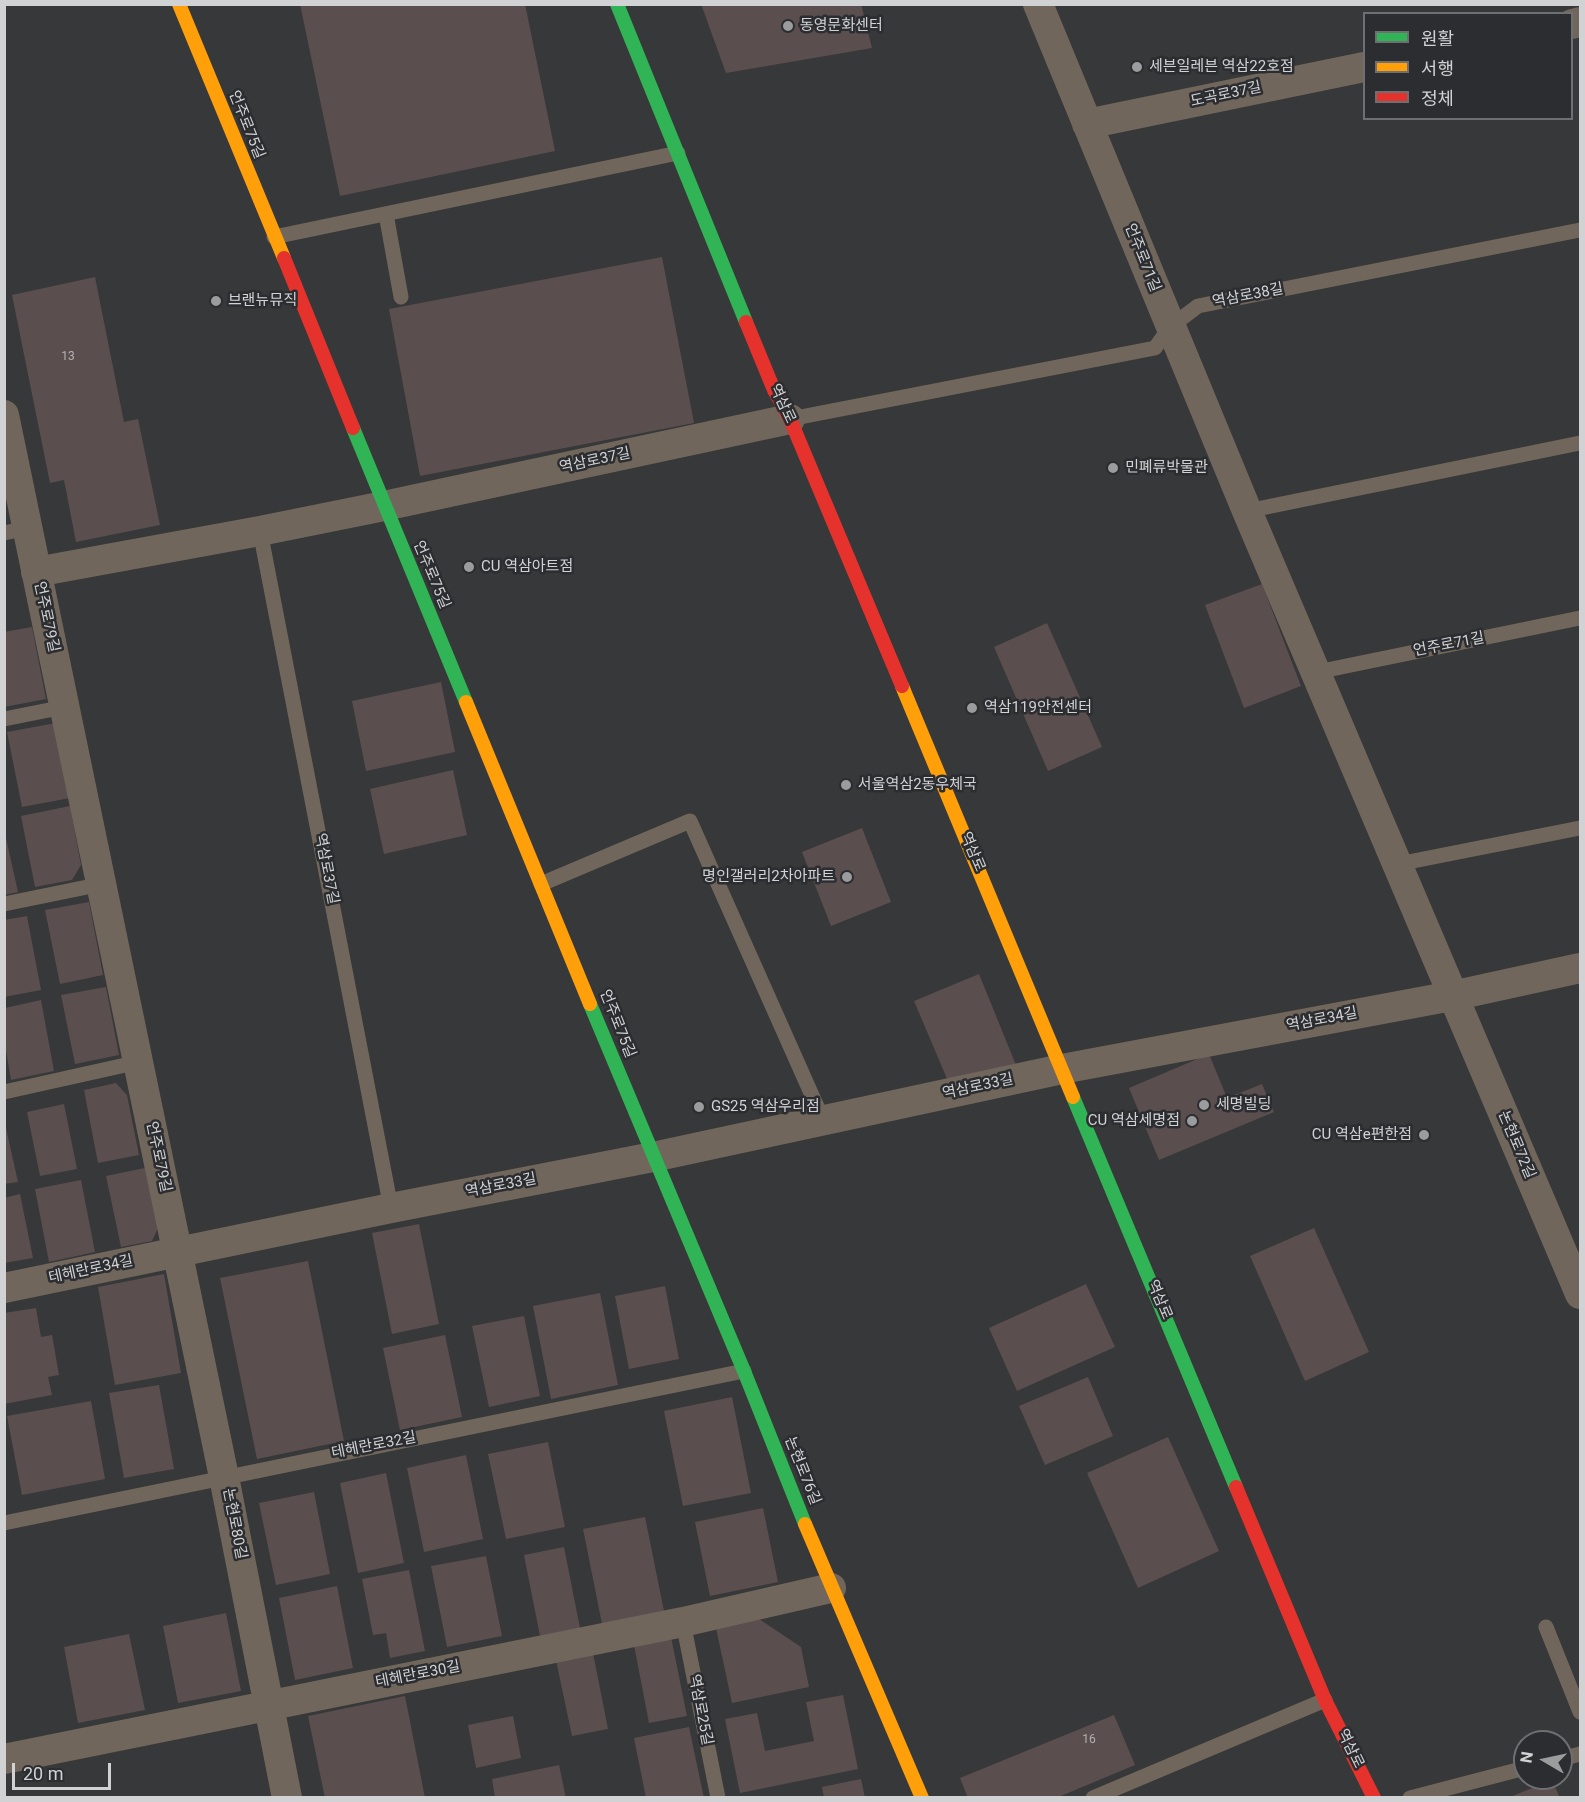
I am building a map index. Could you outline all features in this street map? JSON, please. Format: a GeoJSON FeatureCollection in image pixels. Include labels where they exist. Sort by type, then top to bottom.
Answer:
{"type":"FeatureCollection","features":[{"type":"Feature","properties":{"kind":"street","name":"언주로75길"},"geometry":{"type":"LineString","coordinates":[[179,4],[653,1157]]}},
{"type":"Feature","properties":{"kind":"street","name":"역삼로"},"geometry":{"type":"LineString","coordinates":[[617,4],[774,390],[790,419],[1325,1700],[1374,1797]]}},
{"type":"Feature","properties":{"kind":"street","name":"언주로71길"},"geometry":{"type":"LineString","coordinates":[[1038,4],[1246,511],[1317,672],[1452,996]]}},
{"type":"Feature","properties":{"kind":"street","name":"도곡로37길"},"geometry":{"type":"LineString","coordinates":[[1087,124],[1363,66]]}},
{"type":"Feature","properties":{"kind":"street","name":"언주로79길"},"geometry":{"type":"LineString","coordinates":[[4,415],[16,530],[36,572],[178,1252]]}},
{"type":"Feature","properties":{"kind":"street","name":"역삼로37길"},"geometry":{"type":"LineString","coordinates":[[36,572],[384,506],[790,419]]}},
{"type":"Feature","properties":{"kind":"street","name":"역삼로34길"},"geometry":{"type":"LineString","coordinates":[[1062,1069],[1452,996],[1581,968]]}},
{"type":"Feature","properties":{"kind":"street","name":"논현로72길"},"geometry":{"type":"LineString","coordinates":[[1452,996],[1581,1294]]}},
{"type":"Feature","properties":{"kind":"street","name":"역삼로33길"},"geometry":{"type":"LineString","coordinates":[[178,1252],[653,1157],[1062,1069]]}},
{"type":"Feature","properties":{"kind":"street","name":"논현로76길"},"geometry":{"type":"LineString","coordinates":[[653,1157],[744,1371],[831,1588],[922,1797]]}},
{"type":"Feature","properties":{"kind":"street","name":"테헤란로34길"},"geometry":{"type":"LineString","coordinates":[[4,1288],[178,1252]]}},
{"type":"Feature","properties":{"kind":"street","name":"논현로80길"},"geometry":{"type":"LineString","coordinates":[[178,1252],[287,1797]]}},
{"type":"Feature","properties":{"kind":"street","name":"테헤란로30길"},"geometry":{"type":"LineString","coordinates":[[4,1759],[683,1622],[831,1588]]}},
{"type":"Feature","properties":{"kind":"lane"},"geometry":{"type":"LineString","coordinates":[[274,237],[678,153]]}},
{"type":"Feature","properties":{"kind":"lane"},"geometry":{"type":"LineString","coordinates":[[386,214],[401,297]]}},
{"type":"Feature","properties":{"kind":"lane","name":"역삼로38길"},"geometry":{"type":"LineString","coordinates":[[790,419],[1155,348],[1170,327],[1198,306],[1581,230]]}},
{"type":"Feature","properties":{"kind":"lane"},"geometry":{"type":"LineString","coordinates":[[1246,511],[1581,443]]}},
{"type":"Feature","properties":{"kind":"lane","name":"역삼로37길"},"geometry":{"type":"LineString","coordinates":[[260,531],[391,1208]]}},
{"type":"Feature","properties":{"kind":"lane","name":"언주로71길"},"geometry":{"type":"LineString","coordinates":[[1317,672],[1581,618]]}},
{"type":"Feature","properties":{"kind":"lane"},"geometry":{"type":"LineString","coordinates":[[4,719],[64,707]]}},
{"type":"Feature","properties":{"kind":"lane"},"geometry":{"type":"LineString","coordinates":[[541,884],[690,821],[823,1120]]}},
{"type":"Feature","properties":{"kind":"lane"},"geometry":{"type":"LineString","coordinates":[[1398,864],[1581,828]]}},
{"type":"Feature","properties":{"kind":"lane"},"geometry":{"type":"LineString","coordinates":[[4,904],[102,884]]}},
{"type":"Feature","properties":{"kind":"lane"},"geometry":{"type":"LineString","coordinates":[[4,1092],[139,1062]]}},
{"type":"Feature","properties":{"kind":"lane","name":"테헤란로32길"},"geometry":{"type":"LineString","coordinates":[[4,1523],[744,1371]]}},
{"type":"Feature","properties":{"kind":"lane","name":"역삼로25길"},"geometry":{"type":"LineString","coordinates":[[683,1622],[718,1797]]}},
{"type":"Feature","properties":{"kind":"lane"},"geometry":{"type":"LineString","coordinates":[[1545,1627],[1581,1712]]}},
{"type":"Feature","properties":{"kind":"lane"},"geometry":{"type":"LineString","coordinates":[[1093,1797],[1325,1700]]}},
{"type":"Feature","properties":{"kind":"lane"},"geometry":{"type":"LineString","coordinates":[[1410,1797],[1513,1771]]}},
{"type":"Feature","properties":{"kind":"building"},"geometry":{"type":"Polygon","coordinates":[[[300,4],[525,4],[555,151],[340,196],[300,4]]]}},
{"type":"Feature","properties":{"kind":"building","name":"동영문화센터"},"geometry":{"type":"Polygon","coordinates":[[[701,4],[861,4],[872,48],[726,73],[701,4]]]}},
{"type":"Feature","properties":{"kind":"building"},"geometry":{"type":"Polygon","coordinates":[[[662,257],[694,423],[420,476],[389,309],[662,257]]]}},
{"type":"Feature","properties":{"kind":"building"},"geometry":{"type":"Polygon","coordinates":[[[95,277],[124,422],[138,419],[160,525],[76,542],[64,480],[50,483],[12,295],[95,277]]]}},
{"type":"Feature","properties":{"kind":"building"},"geometry":{"type":"Polygon","coordinates":[[[1262,584],[1301,686],[1244,708],[1205,605],[1262,584]]]}},
{"type":"Feature","properties":{"kind":"building"},"geometry":{"type":"Polygon","coordinates":[[[1047,623],[1102,747],[1048,771],[994,647],[1047,623]]]}},
{"type":"Feature","properties":{"kind":"building"},"geometry":{"type":"Polygon","coordinates":[[[32,627],[46,699],[4,707],[4,632],[32,627]]]}},
{"type":"Feature","properties":{"kind":"building"},"geometry":{"type":"Polygon","coordinates":[[[441,682],[455,752],[366,771],[352,701],[441,682]]]}},
{"type":"Feature","properties":{"kind":"building"},"geometry":{"type":"Polygon","coordinates":[[[56,723],[70,798],[22,807],[7,732],[56,723]]]}},
{"type":"Feature","properties":{"kind":"building"},"geometry":{"type":"Polygon","coordinates":[[[453,770],[467,835],[384,854],[370,789],[453,770]]]}},
{"type":"Feature","properties":{"kind":"building"},"geometry":{"type":"Polygon","coordinates":[[[70,806],[81,865],[72,880],[35,887],[21,816],[70,806]]]}},
{"type":"Feature","properties":{"kind":"building","name":"명인갤러리2차아파트"},"geometry":{"type":"Polygon","coordinates":[[[862,828],[891,902],[831,926],[802,852],[862,828]]]}},
{"type":"Feature","properties":{"kind":"building"},"geometry":{"type":"Polygon","coordinates":[[[4,829],[18,892],[4,895],[4,829]]]}},
{"type":"Feature","properties":{"kind":"building"},"geometry":{"type":"Polygon","coordinates":[[[89,902],[103,975],[60,984],[45,910],[89,902]]]}},
{"type":"Feature","properties":{"kind":"building"},"geometry":{"type":"Polygon","coordinates":[[[27,916],[41,990],[4,997],[4,920],[27,916]]]}},
{"type":"Feature","properties":{"kind":"building"},"geometry":{"type":"Polygon","coordinates":[[[979,974],[1016,1065],[948,1081],[914,1001],[979,974]]]}},
{"type":"Feature","properties":{"kind":"building"},"geometry":{"type":"Polygon","coordinates":[[[106,987],[119,1055],[75,1064],[61,995],[106,987]]]}},
{"type":"Feature","properties":{"kind":"building"},"geometry":{"type":"Polygon","coordinates":[[[41,1000],[54,1071],[11,1080],[5,1045],[5,1008],[41,1000]]]}},
{"type":"Feature","properties":{"kind":"building","name":"세명빌딩"},"geometry":{"type":"Polygon","coordinates":[[[1209,1054],[1227,1098],[1262,1084],[1274,1112],[1159,1160],[1129,1088],[1209,1054]]]}},
{"type":"Feature","properties":{"kind":"building"},"geometry":{"type":"Polygon","coordinates":[[[116,1083],[127,1095],[139,1155],[98,1163],[84,1090],[116,1083]]]}},
{"type":"Feature","properties":{"kind":"building"},"geometry":{"type":"Polygon","coordinates":[[[64,1104],[77,1169],[40,1176],[27,1112],[64,1104]]]}},
{"type":"Feature","properties":{"kind":"building"},"geometry":{"type":"Polygon","coordinates":[[[4,1119],[18,1182],[4,1184],[4,1119]]]}},
{"type":"Feature","properties":{"kind":"building"},"geometry":{"type":"Polygon","coordinates":[[[145,1168],[158,1228],[152,1241],[121,1247],[106,1176],[145,1168]]]}},
{"type":"Feature","properties":{"kind":"building"},"geometry":{"type":"Polygon","coordinates":[[[81,1180],[95,1252],[49,1262],[35,1189],[81,1180]]]}},
{"type":"Feature","properties":{"kind":"building"},"geometry":{"type":"Polygon","coordinates":[[[20,1194],[33,1258],[4,1263],[4,1198],[20,1194]]]}},
{"type":"Feature","properties":{"kind":"building"},"geometry":{"type":"Polygon","coordinates":[[[419,1224],[439,1324],[392,1334],[372,1233],[419,1224]]]}},
{"type":"Feature","properties":{"kind":"building"},"geometry":{"type":"Polygon","coordinates":[[[1314,1228],[1369,1352],[1305,1381],[1250,1256],[1314,1228]]]}},
{"type":"Feature","properties":{"kind":"building"},"geometry":{"type":"Polygon","coordinates":[[[308,1261],[344,1441],[257,1459],[220,1278],[308,1261]]]}},
{"type":"Feature","properties":{"kind":"building"},"geometry":{"type":"Polygon","coordinates":[[[164,1274],[181,1373],[115,1385],[98,1287],[164,1274]]]}},
{"type":"Feature","properties":{"kind":"building"},"geometry":{"type":"Polygon","coordinates":[[[1086,1284],[1115,1347],[1017,1391],[989,1328],[1086,1284]]]}},
{"type":"Feature","properties":{"kind":"building"},"geometry":{"type":"Polygon","coordinates":[[[665,1286],[679,1359],[629,1369],[615,1296],[665,1286]]]}},
{"type":"Feature","properties":{"kind":"building"},"geometry":{"type":"Polygon","coordinates":[[[600,1293],[618,1385],[551,1399],[533,1306],[600,1293]]]}},
{"type":"Feature","properties":{"kind":"building"},"geometry":{"type":"Polygon","coordinates":[[[36,1308],[41,1337],[52,1335],[59,1375],[48,1377],[52,1395],[4,1404],[4,1313],[36,1308]]]}},
{"type":"Feature","properties":{"kind":"building"},"geometry":{"type":"Polygon","coordinates":[[[524,1316],[540,1396],[489,1407],[472,1326],[524,1316]]]}},
{"type":"Feature","properties":{"kind":"building"},"geometry":{"type":"Polygon","coordinates":[[[445,1335],[462,1417],[400,1430],[383,1348],[445,1335]]]}},
{"type":"Feature","properties":{"kind":"building"},"geometry":{"type":"Polygon","coordinates":[[[1088,1377],[1113,1436],[1045,1465],[1019,1406],[1088,1377]]]}},
{"type":"Feature","properties":{"kind":"building"},"geometry":{"type":"Polygon","coordinates":[[[159,1385],[174,1469],[124,1478],[109,1393],[159,1385]]]}},
{"type":"Feature","properties":{"kind":"building"},"geometry":{"type":"Polygon","coordinates":[[[732,1397],[751,1493],[683,1506],[664,1411],[732,1397]]]}},
{"type":"Feature","properties":{"kind":"building"},"geometry":{"type":"Polygon","coordinates":[[[91,1401],[105,1479],[22,1495],[7,1416],[91,1401]]]}},
{"type":"Feature","properties":{"kind":"building"},"geometry":{"type":"Polygon","coordinates":[[[1168,1437],[1219,1551],[1138,1588],[1087,1473],[1168,1437]]]}},
{"type":"Feature","properties":{"kind":"building"},"geometry":{"type":"Polygon","coordinates":[[[548,1442],[565,1527],[506,1539],[488,1454],[548,1442]]]}},
{"type":"Feature","properties":{"kind":"building"},"geometry":{"type":"Polygon","coordinates":[[[466,1455],[483,1539],[424,1552],[407,1468],[466,1455]]]}},
{"type":"Feature","properties":{"kind":"building"},"geometry":{"type":"Polygon","coordinates":[[[386,1473],[404,1563],[358,1573],[340,1483],[386,1473]]]}},
{"type":"Feature","properties":{"kind":"building"},"geometry":{"type":"Polygon","coordinates":[[[314,1492],[330,1574],[276,1585],[259,1503],[314,1492]]]}},
{"type":"Feature","properties":{"kind":"building"},"geometry":{"type":"Polygon","coordinates":[[[763,1508],[778,1582],[710,1596],[695,1522],[763,1508]]]}},
{"type":"Feature","properties":{"kind":"building"},"geometry":{"type":"Polygon","coordinates":[[[645,1517],[664,1611],[602,1624],[583,1529],[645,1517]]]}},
{"type":"Feature","properties":{"kind":"building"},"geometry":{"type":"Polygon","coordinates":[[[564,1547],[580,1628],[540,1636],[524,1555],[564,1547]]]}},
{"type":"Feature","properties":{"kind":"building"},"geometry":{"type":"Polygon","coordinates":[[[486,1556],[502,1636],[447,1647],[431,1566],[486,1556]]]}},
{"type":"Feature","properties":{"kind":"building"},"geometry":{"type":"Polygon","coordinates":[[[409,1570],[425,1651],[390,1658],[386,1633],[373,1635],[362,1579],[409,1570]]]}},
{"type":"Feature","properties":{"kind":"building"},"geometry":{"type":"Polygon","coordinates":[[[337,1586],[353,1668],[295,1680],[279,1598],[337,1586]]]}},
{"type":"Feature","properties":{"kind":"building"},"geometry":{"type":"Polygon","coordinates":[[[226,1613],[241,1691],[178,1703],[163,1626],[226,1613]]]}},
{"type":"Feature","properties":{"kind":"building"},"geometry":{"type":"Polygon","coordinates":[[[759,1619],[801,1647],[809,1687],[732,1703],[716,1628],[759,1619]]]}},
{"type":"Feature","properties":{"kind":"building"},"geometry":{"type":"Polygon","coordinates":[[[670,1632],[687,1716],[649,1723],[633,1640],[670,1632]]]}},
{"type":"Feature","properties":{"kind":"building"},"geometry":{"type":"Polygon","coordinates":[[[129,1634],[145,1710],[78,1723],[64,1647],[129,1634]]]}},
{"type":"Feature","properties":{"kind":"building"},"geometry":{"type":"Polygon","coordinates":[[[593,1653],[608,1729],[572,1736],[556,1660],[593,1653]]]}},
{"type":"Feature","properties":{"kind":"building"},"geometry":{"type":"Polygon","coordinates":[[[843,1695],[858,1769],[740,1793],[725,1719],[757,1713],[765,1751],[814,1741],[806,1702],[843,1695]]]}},
{"type":"Feature","properties":{"kind":"building"},"geometry":{"type":"Polygon","coordinates":[[[405,1696],[425,1798],[325,1798],[308,1716],[405,1696]]]}},
{"type":"Feature","properties":{"kind":"building"},"geometry":{"type":"Polygon","coordinates":[[[1114,1715],[1135,1765],[1056,1798],[968,1798],[960,1778],[1114,1715]]]}},
{"type":"Feature","properties":{"kind":"building"},"geometry":{"type":"Polygon","coordinates":[[[513,1716],[521,1758],[476,1768],[468,1725],[513,1716]]]}},
{"type":"Feature","properties":{"kind":"building"},"geometry":{"type":"Polygon","coordinates":[[[689,1727],[704,1798],[646,1798],[634,1738],[689,1727]]]}},
{"type":"Feature","properties":{"kind":"building"},"geometry":{"type":"Polygon","coordinates":[[[559,1765],[566,1798],[495,1798],[492,1779],[559,1765]]]}},
{"type":"Feature","properties":{"kind":"building"},"geometry":{"type":"Polygon","coordinates":[[[861,1779],[865,1798],[824,1798],[822,1787],[861,1779]]]}},
{"type":"Feature","properties":{"kind":"building"},"geometry":{"type":"Polygon","coordinates":[[[1527,1790],[1556,1790],[1560,1798],[1510,1798],[1527,1790]]]}},
{"type":"Feature","properties":{"kind":"traffic: fast"},"geometry":{"type":"LineString","coordinates":[[617,4],[746,322]]}},
{"type":"Feature","properties":{"kind":"traffic: fast"},"geometry":{"type":"LineString","coordinates":[[353,428],[466,702]]}},
{"type":"Feature","properties":{"kind":"traffic: fast"},"geometry":{"type":"LineString","coordinates":[[590,1004],[744,1371],[805,1524]]}},
{"type":"Feature","properties":{"kind":"traffic: fast"},"geometry":{"type":"LineString","coordinates":[[1073,1097],[1236,1487]]}},
{"type":"Feature","properties":{"kind":"traffic: slow"},"geometry":{"type":"LineString","coordinates":[[179,4],[284,258]]}},
{"type":"Feature","properties":{"kind":"traffic: slow"},"geometry":{"type":"LineString","coordinates":[[902,686],[1073,1097]]}},
{"type":"Feature","properties":{"kind":"traffic: slow"},"geometry":{"type":"LineString","coordinates":[[466,702],[590,1004]]}},
{"type":"Feature","properties":{"kind":"traffic: slow"},"geometry":{"type":"LineString","coordinates":[[805,1524],[922,1798]]}},
{"type":"Feature","properties":{"kind":"traffic: jam"},"geometry":{"type":"LineString","coordinates":[[284,258],[353,428]]}},
{"type":"Feature","properties":{"kind":"traffic: jam"},"geometry":{"type":"LineString","coordinates":[[746,322],[774,390],[790,419],[902,686]]}},
{"type":"Feature","properties":{"kind":"traffic: jam"},"geometry":{"type":"LineString","coordinates":[[1236,1487],[1325,1700],[1374,1798]]}},
{"type":"Feature","properties":{"kind":"place","name":"동영문화센터"},"geometry":{"type":"Point","coordinates":[788,26]}},
{"type":"Feature","properties":{"kind":"place","name":"세븐일레븐 역삼22호점"},"geometry":{"type":"Point","coordinates":[1137,67]}},
{"type":"Feature","properties":{"kind":"place","name":"브랜뉴뮤직"},"geometry":{"type":"Point","coordinates":[216,301]}},
{"type":"Feature","properties":{"kind":"place","name":"민폐류박물관"},"geometry":{"type":"Point","coordinates":[1113,468]}},
{"type":"Feature","properties":{"kind":"place","name":"CU 역삼아트점"},"geometry":{"type":"Point","coordinates":[469,567]}},
{"type":"Feature","properties":{"kind":"place","name":"역삼119안전센터"},"geometry":{"type":"Point","coordinates":[972,708]}},
{"type":"Feature","properties":{"kind":"place","name":"서울역삼2동우체국"},"geometry":{"type":"Point","coordinates":[846,785]}},
{"type":"Feature","properties":{"kind":"place","name":"명인갤러리2차아파트"},"geometry":{"type":"Point","coordinates":[847,877]}},
{"type":"Feature","properties":{"kind":"place","name":"세명빌딩"},"geometry":{"type":"Point","coordinates":[1204,1105]}},
{"type":"Feature","properties":{"kind":"place","name":"GS25 역삼우리점"},"geometry":{"type":"Point","coordinates":[699,1107]}},
{"type":"Feature","properties":{"kind":"place","name":"CU 역삼세명점"},"geometry":{"type":"Point","coordinates":[1192,1121]}},
{"type":"Feature","properties":{"kind":"place","name":"CU 역삼e편한점"},"geometry":{"type":"Point","coordinates":[1424,1135]}}]}
